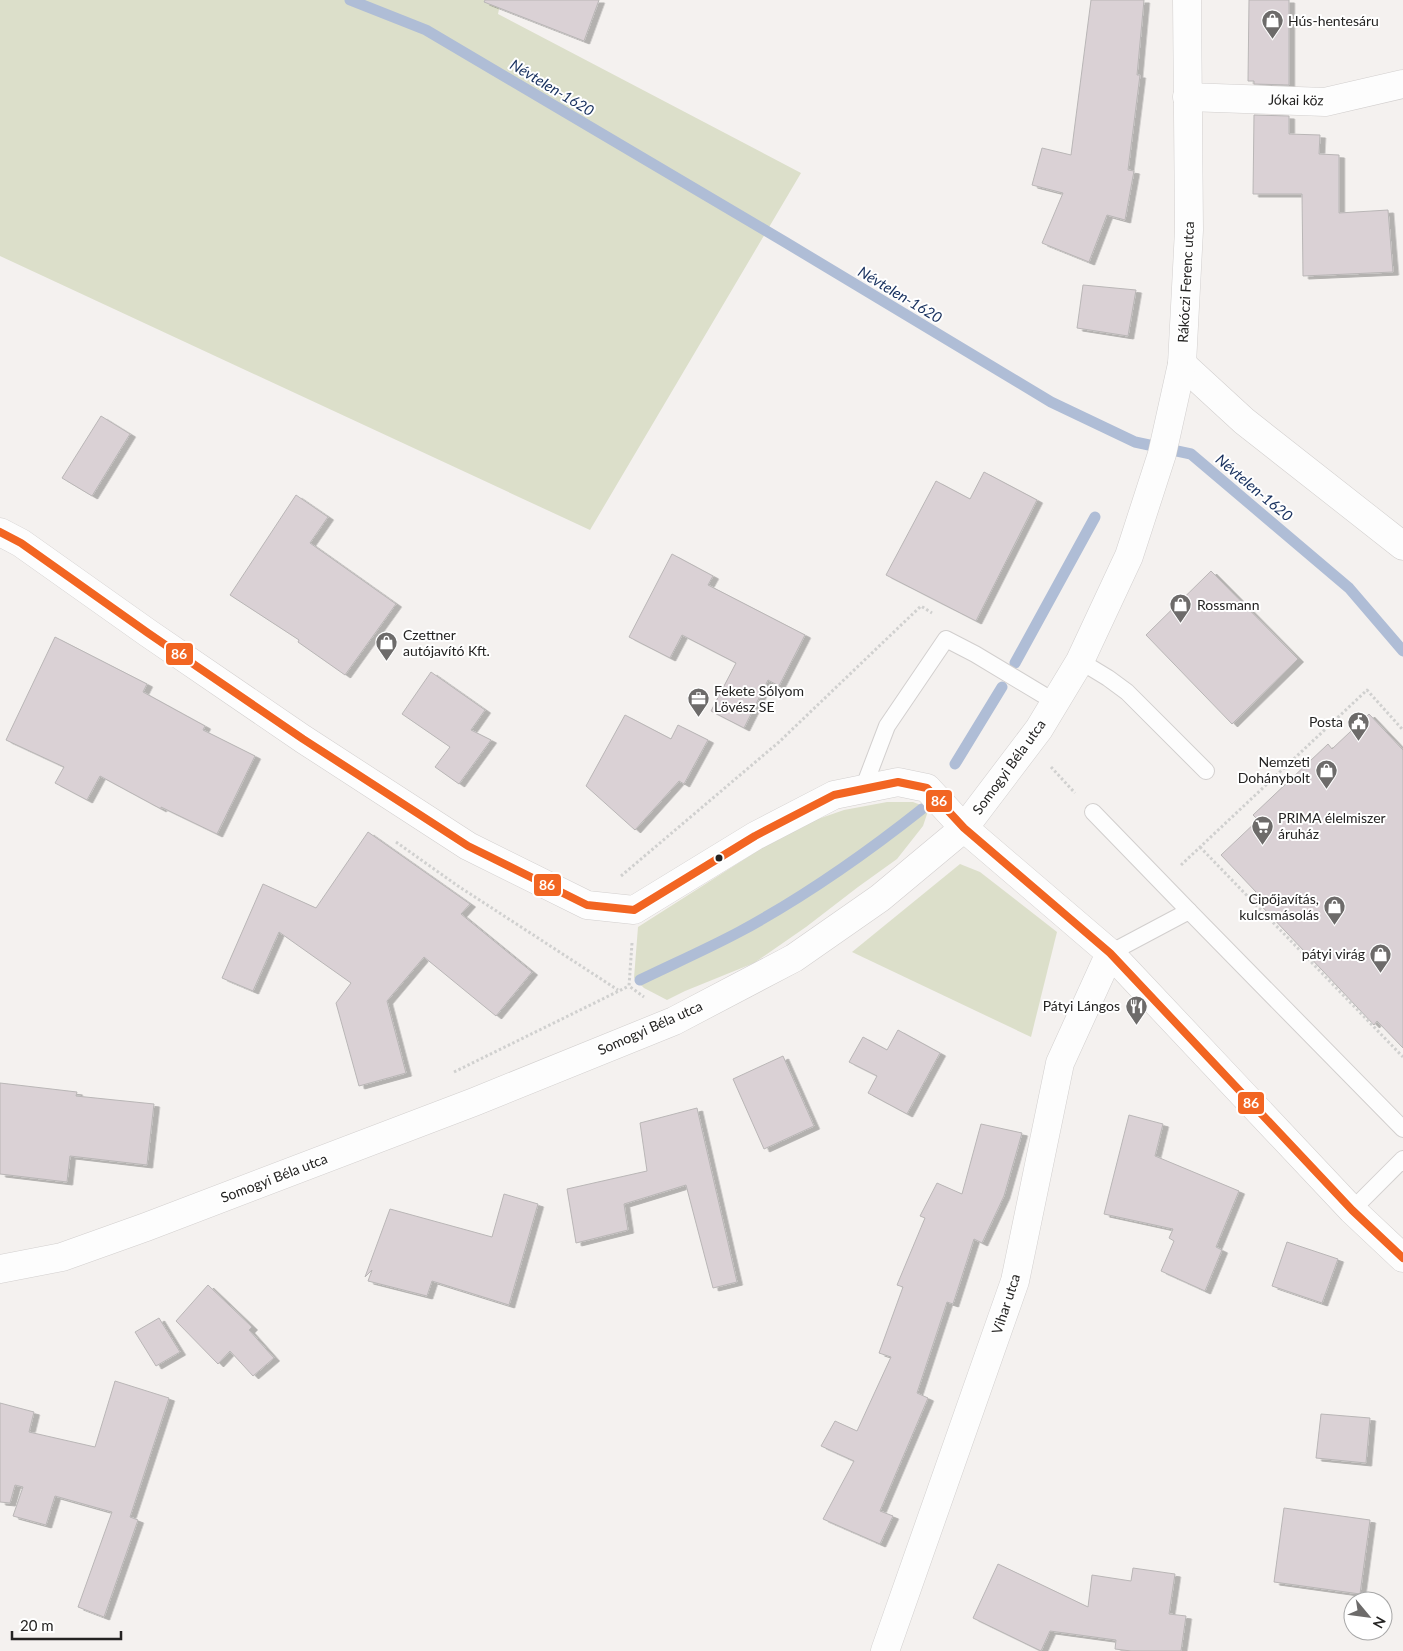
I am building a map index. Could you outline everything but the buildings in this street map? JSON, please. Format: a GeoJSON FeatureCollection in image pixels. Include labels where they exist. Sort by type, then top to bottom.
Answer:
{"type":"FeatureCollection","features":[{"type":"Feature","properties":{"kind":"street","name":"Rákóczi Ferenc utca"},"geometry":{"type":"LineString","coordinates":[[1129,556],[1162,454],[1182,364],[1189,230],[1186,0]]}},
{"type":"Feature","properties":{"kind":"street","name":"Jókai köz"},"geometry":{"type":"LineString","coordinates":[[1188,97],[1325,102],[1403,84]]}},
{"type":"Feature","properties":{"kind":"street"},"geometry":{"type":"LineString","coordinates":[[1182,364],[1244,421],[1403,546]]}},
{"type":"Feature","properties":{"kind":"street"},"geometry":{"type":"LineString","coordinates":[[0,532],[21,542],[148,633],[286,728],[468,846],[587,905],[634,910],[755,836],[834,795],[898,782],[927,788],[964,828],[1110,952],[1352,1210],[1403,1258]]}},
{"type":"Feature","properties":{"kind":"street","name":"Somogyi Béla utca"},"geometry":{"type":"LineString","coordinates":[[0,1269],[62,1256],[146,1228],[474,1102],[674,1021],[794,958],[880,898],[964,828],[1039,729],[1080,661],[1129,556]]}},
{"type":"Feature","properties":{"kind":"street","name":"Vihar utca"},"geometry":{"type":"LineString","coordinates":[[885,1651],[1015,1281],[1060,1063],[1110,952]]}},
{"type":"Feature","properties":{"kind":"lane"},"geometry":{"type":"LineString","coordinates":[[863,789],[887,726],[946,639],[975,654],[1055,702]]}},
{"type":"Feature","properties":{"kind":"lane"},"geometry":{"type":"LineString","coordinates":[[1080,661],[1127,692],[1206,771]]}},
{"type":"Feature","properties":{"kind":"lane"},"geometry":{"type":"LineString","coordinates":[[1093,812],[1403,1130]]}},
{"type":"Feature","properties":{"kind":"lane"},"geometry":{"type":"LineString","coordinates":[[1110,952],[1188,911]]}},
{"type":"Feature","properties":{"kind":"lane"},"geometry":{"type":"LineString","coordinates":[[1352,1210],[1403,1159]]}},
{"type":"Feature","properties":{"kind":"path"},"geometry":{"type":"LineString","coordinates":[[587,905],[779,742],[921,606],[932,613]]}},
{"type":"Feature","properties":{"kind":"path"},"geometry":{"type":"LineString","coordinates":[[1162,884],[1366,690],[1403,730]]}},
{"type":"Feature","properties":{"kind":"path"},"geometry":{"type":"LineString","coordinates":[[1048,764],[1093,812]]}},
{"type":"Feature","properties":{"kind":"path"},"geometry":{"type":"LineString","coordinates":[[1200,847],[1403,1057]]}},
{"type":"Feature","properties":{"kind":"path"},"geometry":{"type":"LineString","coordinates":[[634,910],[630,986],[674,1021]]}},
{"type":"Feature","properties":{"kind":"green space"},"geometry":{"type":"Polygon","coordinates":[[[0,0],[501,0],[498,14],[801,173],[590,530],[0,256],[0,0]]]}},
{"type":"Feature","properties":{"kind":"green space"},"geometry":{"type":"Polygon","coordinates":[[[887,802],[913,802],[929,808],[923,826],[897,859],[806,927],[754,963],[667,1000],[644,988],[634,978],[638,927],[795,827],[844,810],[887,802]]]}},
{"type":"Feature","properties":{"kind":"green space"},"geometry":{"type":"Polygon","coordinates":[[[960,864],[980,872],[1057,932],[1031,1037],[852,952],[960,864]]]}},
{"type":"Feature","properties":{"kind":"waterway","name":"Névtelen-1620"},"geometry":{"type":"LineString","coordinates":[[350,0],[426,30],[1051,402],[1135,442],[1191,454],[1349,588],[1403,651]]}},
{"type":"Feature","properties":{"kind":"waterway"},"geometry":{"type":"LineString","coordinates":[[1015,663],[1095,517]]}},
{"type":"Feature","properties":{"kind":"waterway"},"geometry":{"type":"LineString","coordinates":[[955,764],[1002,687]]}},
{"type":"Feature","properties":{"kind":"waterway"},"geometry":{"type":"LineString","coordinates":[[640,980],[763,919],[856,859],[922,809]]}},
{"type":"Feature","properties":{"kind":"transit line","name":"86"},"geometry":{"type":"LineString","coordinates":[[0,532],[21,543],[303,739],[468,846],[587,905],[634,910],[755,836],[834,795],[898,782],[927,788],[964,828],[1110,953],[1352,1210],[1403,1258]]}},
{"type":"Feature","properties":{"kind":"place","name":"Hús-hentesáru"},"geometry":{"type":"Point","coordinates":[1272,40]}},
{"type":"Feature","properties":{"kind":"place","name":"Rossmann"},"geometry":{"type":"Point","coordinates":[1181,624]}},
{"type":"Feature","properties":{"kind":"place","name":"Czettner autójavító Kft."},"geometry":{"type":"Point","coordinates":[387,662]}},
{"type":"Feature","properties":{"kind":"place","name":"Fekete Sólyom Lövész SE"},"geometry":{"type":"Point","coordinates":[698,718]}},
{"type":"Feature","properties":{"kind":"place","name":"Posta"},"geometry":{"type":"Point","coordinates":[1359,741]}},
{"type":"Feature","properties":{"kind":"place","name":"Nemzeti Dohánybolt"},"geometry":{"type":"Point","coordinates":[1326,789]}},
{"type":"Feature","properties":{"kind":"place","name":"PRIMA élelmiszer áruház"},"geometry":{"type":"Point","coordinates":[1262,845]}},
{"type":"Feature","properties":{"kind":"place","name":"Cipőjavítás, kulcsmásolás"},"geometry":{"type":"Point","coordinates":[1335,926]}},
{"type":"Feature","properties":{"kind":"place","name":"pátyi virág"},"geometry":{"type":"Point","coordinates":[1381,973]}},
{"type":"Feature","properties":{"kind":"place","name":"Pátyi Lángos"},"geometry":{"type":"Point","coordinates":[1136,1025]}}]}
